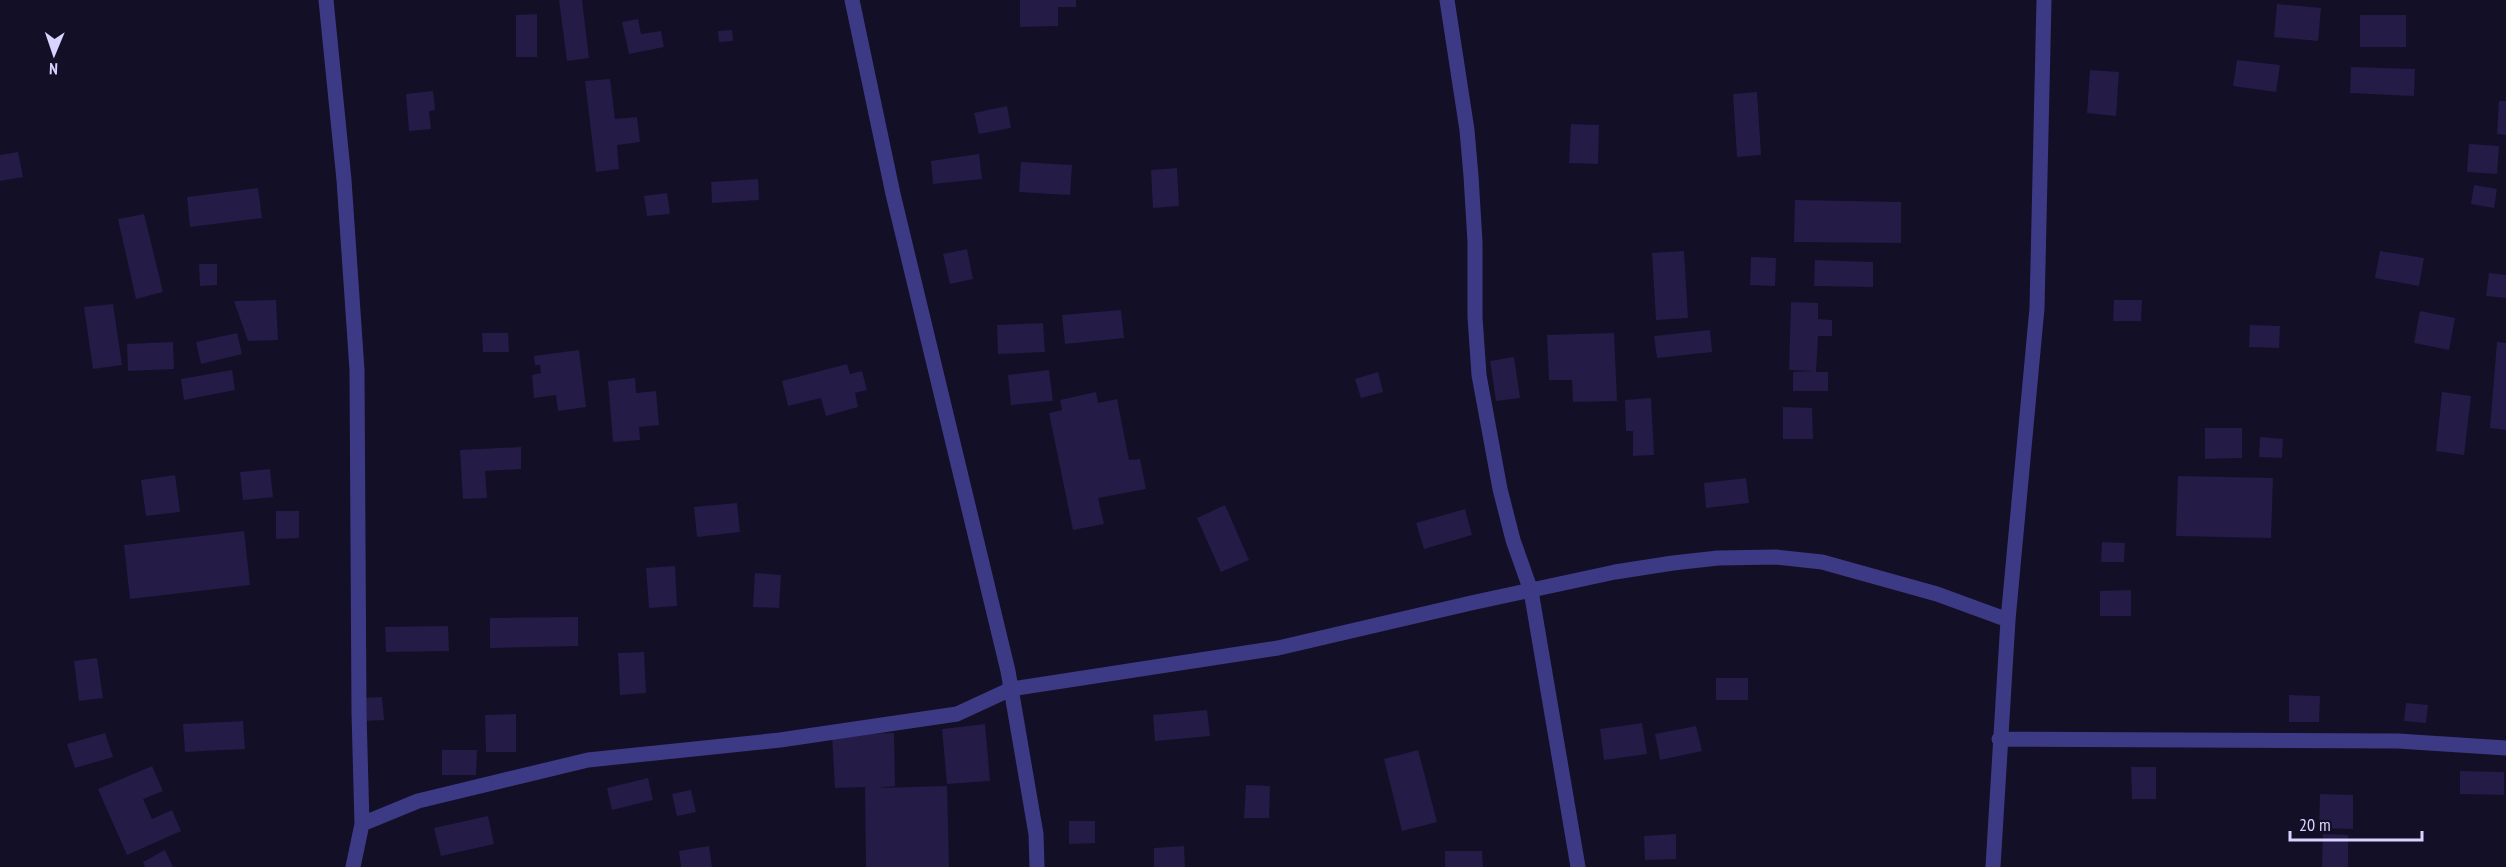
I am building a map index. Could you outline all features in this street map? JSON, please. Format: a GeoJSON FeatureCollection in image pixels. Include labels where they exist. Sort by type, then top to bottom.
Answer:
{"type":"FeatureCollection","features":[{"type":"Feature","properties":{"kind":"street"},"geometry":{"type":"LineString","coordinates":[[326,0],[344,180],[357,370],[362,824],[353,867]]}},
{"type":"Feature","properties":{"kind":"street"},"geometry":{"type":"LineString","coordinates":[[852,0],[893,194],[1011,689],[1036,834],[1037,867]]}},
{"type":"Feature","properties":{"kind":"street"},"geometry":{"type":"LineString","coordinates":[[1447,0],[1469,153],[1479,375],[1500,489],[1513,540],[1531,591],[1578,867]]}},
{"type":"Feature","properties":{"kind":"street"},"geometry":{"type":"LineString","coordinates":[[1993,867],[2008,620],[2037,308],[2044,0]]}},
{"type":"Feature","properties":{"kind":"street"},"geometry":{"type":"LineString","coordinates":[[362,824],[418,801],[588,760],[780,740],[957,714],[1011,689],[1278,648],[1531,591],[1673,563],[1718,558],[1776,557],[1822,562],[1880,576],[2008,620]]}},
{"type":"Feature","properties":{"kind":"street"},"geometry":{"type":"LineString","coordinates":[[1999,739],[2398,741],[2506,748]]}},
{"type":"Feature","properties":{"kind":"building"},"geometry":{"type":"Polygon","coordinates":[[[559,0],[582,0],[589,58],[567,61],[559,0]]]}},
{"type":"Feature","properties":{"kind":"building"},"geometry":{"type":"Polygon","coordinates":[[[1020,0],[1076,0],[1076,7],[1058,7],[1058,26],[1020,27],[1020,0]]]}},
{"type":"Feature","properties":{"kind":"building"},"geometry":{"type":"Polygon","coordinates":[[[2277,4],[2321,8],[2318,41],[2274,37],[2277,4]]]}},
{"type":"Feature","properties":{"kind":"building"},"geometry":{"type":"Polygon","coordinates":[[[537,14],[537,57],[516,57],[516,15],[537,14]]]}},
{"type":"Feature","properties":{"kind":"building"},"geometry":{"type":"Polygon","coordinates":[[[2360,15],[2406,15],[2406,47],[2360,47],[2360,15]]]}},
{"type":"Feature","properties":{"kind":"building"},"geometry":{"type":"Polygon","coordinates":[[[638,19],[641,34],[661,31],[664,47],[629,54],[622,22],[638,19]]]}},
{"type":"Feature","properties":{"kind":"building"},"geometry":{"type":"Polygon","coordinates":[[[732,30],[733,41],[719,42],[718,31],[732,30]]]}},
{"type":"Feature","properties":{"kind":"building"},"geometry":{"type":"Polygon","coordinates":[[[2237,60],[2280,65],[2276,92],[2233,86],[2237,60]]]}},
{"type":"Feature","properties":{"kind":"building"},"geometry":{"type":"Polygon","coordinates":[[[2351,67],[2415,69],[2414,96],[2350,93],[2351,67]]]}},
{"type":"Feature","properties":{"kind":"building"},"geometry":{"type":"Polygon","coordinates":[[[2090,70],[2119,72],[2116,116],[2087,113],[2090,70]]]}},
{"type":"Feature","properties":{"kind":"building"},"geometry":{"type":"Polygon","coordinates":[[[610,79],[615,119],[637,117],[640,142],[617,145],[619,169],[596,172],[585,81],[610,79]]]}},
{"type":"Feature","properties":{"kind":"building"},"geometry":{"type":"Polygon","coordinates":[[[433,91],[435,110],[429,111],[431,129],[409,131],[406,94],[433,91]]]}},
{"type":"Feature","properties":{"kind":"building"},"geometry":{"type":"Polygon","coordinates":[[[1757,92],[1761,155],[1737,157],[1733,94],[1757,92]]]}},
{"type":"Feature","properties":{"kind":"building"},"geometry":{"type":"Polygon","coordinates":[[[2499,101],[2506,101],[2506,135],[2497,134],[2499,101]]]}},
{"type":"Feature","properties":{"kind":"building"},"geometry":{"type":"Polygon","coordinates":[[[1007,106],[1011,128],[979,134],[974,113],[1007,106]]]}},
{"type":"Feature","properties":{"kind":"building"},"geometry":{"type":"Polygon","coordinates":[[[1571,124],[1599,125],[1598,164],[1569,163],[1571,124]]]}},
{"type":"Feature","properties":{"kind":"building"},"geometry":{"type":"Polygon","coordinates":[[[2469,144],[2499,146],[2497,174],[2467,172],[2469,144]]]}},
{"type":"Feature","properties":{"kind":"building"},"geometry":{"type":"Polygon","coordinates":[[[18,152],[23,177],[0,181],[0,155],[18,152]]]}},
{"type":"Feature","properties":{"kind":"building"},"geometry":{"type":"Polygon","coordinates":[[[979,154],[982,179],[933,184],[931,161],[979,154]]]}},
{"type":"Feature","properties":{"kind":"building"},"geometry":{"type":"Polygon","coordinates":[[[1021,162],[1072,165],[1070,195],[1019,192],[1021,162]]]}},
{"type":"Feature","properties":{"kind":"building"},"geometry":{"type":"Polygon","coordinates":[[[1177,168],[1179,206],[1153,208],[1151,170],[1177,168]]]}},
{"type":"Feature","properties":{"kind":"building"},"geometry":{"type":"Polygon","coordinates":[[[758,179],[759,200],[712,203],[711,182],[758,179]]]}},
{"type":"Feature","properties":{"kind":"building"},"geometry":{"type":"Polygon","coordinates":[[[2474,185],[2497,189],[2494,208],[2471,204],[2474,185]]]}},
{"type":"Feature","properties":{"kind":"building"},"geometry":{"type":"Polygon","coordinates":[[[258,188],[262,218],[190,227],[187,197],[258,188]]]}},
{"type":"Feature","properties":{"kind":"building"},"geometry":{"type":"Polygon","coordinates":[[[667,193],[670,214],[647,216],[644,196],[667,193]]]}},
{"type":"Feature","properties":{"kind":"building"},"geometry":{"type":"Polygon","coordinates":[[[1795,200],[1901,202],[1901,243],[1794,242],[1795,200]]]}},
{"type":"Feature","properties":{"kind":"building"},"geometry":{"type":"Polygon","coordinates":[[[144,214],[163,292],[136,299],[118,219],[144,214]]]}},
{"type":"Feature","properties":{"kind":"building"},"geometry":{"type":"Polygon","coordinates":[[[967,249],[973,279],[950,284],[943,254],[967,249]]]}},
{"type":"Feature","properties":{"kind":"building"},"geometry":{"type":"Polygon","coordinates":[[[1684,251],[1688,318],[1656,320],[1652,253],[1684,251]]]}},
{"type":"Feature","properties":{"kind":"building"},"geometry":{"type":"Polygon","coordinates":[[[2380,251],[2424,258],[2419,286],[2375,278],[2380,251]]]}},
{"type":"Feature","properties":{"kind":"building"},"geometry":{"type":"Polygon","coordinates":[[[1751,257],[1776,258],[1775,286],[1750,285],[1751,257]]]}},
{"type":"Feature","properties":{"kind":"building"},"geometry":{"type":"Polygon","coordinates":[[[1815,260],[1873,262],[1873,287],[1814,286],[1815,260]]]}},
{"type":"Feature","properties":{"kind":"building"},"geometry":{"type":"Polygon","coordinates":[[[199,264],[217,264],[217,285],[200,286],[199,264]]]}},
{"type":"Feature","properties":{"kind":"building"},"geometry":{"type":"Polygon","coordinates":[[[2489,273],[2506,275],[2506,298],[2486,296],[2489,273]]]}},
{"type":"Feature","properties":{"kind":"building"},"geometry":{"type":"Polygon","coordinates":[[[276,300],[278,340],[248,341],[234,301],[276,300]]]}},
{"type":"Feature","properties":{"kind":"building"},"geometry":{"type":"Polygon","coordinates":[[[2114,300],[2142,300],[2141,321],[2113,321],[2114,300]]]}},
{"type":"Feature","properties":{"kind":"building"},"geometry":{"type":"Polygon","coordinates":[[[1791,302],[1818,303],[1818,319],[1832,320],[1832,336],[1818,336],[1816,372],[1828,372],[1828,391],[1793,391],[1793,372],[1813,371],[1789,370],[1791,302]]]}},
{"type":"Feature","properties":{"kind":"building"},"geometry":{"type":"Polygon","coordinates":[[[113,304],[122,365],[93,369],[84,307],[113,304]]]}},
{"type":"Feature","properties":{"kind":"building"},"geometry":{"type":"Polygon","coordinates":[[[1121,310],[1124,338],[1065,344],[1062,315],[1121,310]]]}},
{"type":"Feature","properties":{"kind":"building"},"geometry":{"type":"Polygon","coordinates":[[[2420,311],[2455,318],[2449,350],[2414,343],[2420,311]]]}},
{"type":"Feature","properties":{"kind":"building"},"geometry":{"type":"Polygon","coordinates":[[[1043,323],[1045,352],[998,354],[997,325],[1043,323]]]}},
{"type":"Feature","properties":{"kind":"building"},"geometry":{"type":"Polygon","coordinates":[[[2250,325],[2280,326],[2279,348],[2249,347],[2250,325]]]}},
{"type":"Feature","properties":{"kind":"building"},"geometry":{"type":"Polygon","coordinates":[[[1710,330],[1712,352],[1657,358],[1654,336],[1710,330]]]}},
{"type":"Feature","properties":{"kind":"building"},"geometry":{"type":"Polygon","coordinates":[[[237,333],[242,354],[201,364],[196,342],[237,333]]]}},
{"type":"Feature","properties":{"kind":"building"},"geometry":{"type":"Polygon","coordinates":[[[482,333],[508,333],[509,352],[483,352],[482,333]]]}},
{"type":"Feature","properties":{"kind":"building"},"geometry":{"type":"Polygon","coordinates":[[[1614,333],[1617,401],[1573,402],[1572,380],[1549,380],[1547,335],[1614,333]]]}},
{"type":"Feature","properties":{"kind":"building"},"geometry":{"type":"Polygon","coordinates":[[[173,342],[174,369],[128,371],[127,344],[173,342]]]}},
{"type":"Feature","properties":{"kind":"building"},"geometry":{"type":"Polygon","coordinates":[[[2497,342],[2506,343],[2506,430],[2490,428],[2497,342]]]}},
{"type":"Feature","properties":{"kind":"building"},"geometry":{"type":"Polygon","coordinates":[[[579,350],[586,407],[558,411],[556,395],[534,398],[532,375],[541,373],[540,365],[535,365],[534,356],[579,350]]]}},
{"type":"Feature","properties":{"kind":"building"},"geometry":{"type":"Polygon","coordinates":[[[1514,357],[1520,398],[1496,401],[1490,361],[1514,357]]]}},
{"type":"Feature","properties":{"kind":"building"},"geometry":{"type":"Polygon","coordinates":[[[847,364],[850,374],[862,371],[867,390],[855,393],[858,407],[826,416],[821,398],[788,406],[782,381],[847,364]]]}},
{"type":"Feature","properties":{"kind":"building"},"geometry":{"type":"Polygon","coordinates":[[[232,370],[235,390],[184,400],[181,379],[232,370]]]}},
{"type":"Feature","properties":{"kind":"building"},"geometry":{"type":"Polygon","coordinates":[[[1049,370],[1053,401],[1011,405],[1008,375],[1049,370]]]}},
{"type":"Feature","properties":{"kind":"building"},"geometry":{"type":"Polygon","coordinates":[[[1378,372],[1383,392],[1361,398],[1355,379],[1378,372]]]}},
{"type":"Feature","properties":{"kind":"building"},"geometry":{"type":"Polygon","coordinates":[[[635,378],[636,393],[656,391],[659,425],[639,427],[640,440],[613,442],[608,381],[635,378]]]}},
{"type":"Feature","properties":{"kind":"building"},"geometry":{"type":"Polygon","coordinates":[[[1096,392],[1098,403],[1117,399],[1129,460],[1140,459],[1146,489],[1098,498],[1104,524],[1073,530],[1049,413],[1062,410],[1060,400],[1096,392]]]}},
{"type":"Feature","properties":{"kind":"building"},"geometry":{"type":"Polygon","coordinates":[[[2442,392],[2471,396],[2464,455],[2436,451],[2442,392]]]}},
{"type":"Feature","properties":{"kind":"building"},"geometry":{"type":"Polygon","coordinates":[[[1651,398],[1654,455],[1633,456],[1633,431],[1626,431],[1625,400],[1651,398]]]}},
{"type":"Feature","properties":{"kind":"building"},"geometry":{"type":"Polygon","coordinates":[[[1783,407],[1812,408],[1813,439],[1783,439],[1783,407]]]}},
{"type":"Feature","properties":{"kind":"building"},"geometry":{"type":"Polygon","coordinates":[[[2205,428],[2242,428],[2242,458],[2205,459],[2205,428]]]}},
{"type":"Feature","properties":{"kind":"building"},"geometry":{"type":"Polygon","coordinates":[[[2260,437],[2283,439],[2282,458],[2259,457],[2260,437]]]}},
{"type":"Feature","properties":{"kind":"building"},"geometry":{"type":"Polygon","coordinates":[[[521,447],[521,469],[485,471],[487,498],[463,499],[460,450],[521,447]]]}},
{"type":"Feature","properties":{"kind":"building"},"geometry":{"type":"Polygon","coordinates":[[[270,469],[273,497],[243,500],[240,472],[270,469]]]}},
{"type":"Feature","properties":{"kind":"building"},"geometry":{"type":"Polygon","coordinates":[[[175,475],[180,512],[146,516],[141,480],[175,475]]]}},
{"type":"Feature","properties":{"kind":"building"},"geometry":{"type":"Polygon","coordinates":[[[2178,476],[2273,478],[2271,538],[2176,536],[2178,476]]]}},
{"type":"Feature","properties":{"kind":"building"},"geometry":{"type":"Polygon","coordinates":[[[1746,478],[1749,503],[1706,508],[1704,483],[1746,478]]]}},
{"type":"Feature","properties":{"kind":"building"},"geometry":{"type":"Polygon","coordinates":[[[737,503],[740,532],[697,537],[694,507],[737,503]]]}},
{"type":"Feature","properties":{"kind":"building"},"geometry":{"type":"Polygon","coordinates":[[[1225,505],[1249,560],[1221,572],[1197,518],[1225,505]]]}},
{"type":"Feature","properties":{"kind":"building"},"geometry":{"type":"Polygon","coordinates":[[[1465,509],[1472,535],[1424,549],[1416,523],[1465,509]]]}},
{"type":"Feature","properties":{"kind":"building"},"geometry":{"type":"Polygon","coordinates":[[[276,511],[299,511],[299,538],[276,539],[276,511]]]}},
{"type":"Feature","properties":{"kind":"building"},"geometry":{"type":"Polygon","coordinates":[[[244,531],[250,585],[130,599],[124,545],[244,531]]]}},
{"type":"Feature","properties":{"kind":"building"},"geometry":{"type":"Polygon","coordinates":[[[2102,542],[2125,543],[2124,562],[2101,562],[2102,542]]]}},
{"type":"Feature","properties":{"kind":"building"},"geometry":{"type":"Polygon","coordinates":[[[675,566],[677,606],[649,608],[646,568],[675,566]]]}},
{"type":"Feature","properties":{"kind":"building"},"geometry":{"type":"Polygon","coordinates":[[[755,573],[781,575],[779,608],[753,607],[755,573]]]}},
{"type":"Feature","properties":{"kind":"building"},"geometry":{"type":"Polygon","coordinates":[[[2131,590],[2131,616],[2100,616],[2100,591],[2131,590]]]}},
{"type":"Feature","properties":{"kind":"building"},"geometry":{"type":"Polygon","coordinates":[[[578,617],[578,646],[490,648],[490,618],[578,617]]]}},
{"type":"Feature","properties":{"kind":"building"},"geometry":{"type":"Polygon","coordinates":[[[448,626],[449,651],[386,652],[385,627],[448,626]]]}},
{"type":"Feature","properties":{"kind":"building"},"geometry":{"type":"Polygon","coordinates":[[[644,652],[646,693],[620,695],[618,653],[644,652]]]}},
{"type":"Feature","properties":{"kind":"building"},"geometry":{"type":"Polygon","coordinates":[[[97,658],[103,698],[79,701],[74,661],[97,658]]]}},
{"type":"Feature","properties":{"kind":"building"},"geometry":{"type":"Polygon","coordinates":[[[1716,678],[1748,678],[1748,700],[1716,700],[1716,678]]]}},
{"type":"Feature","properties":{"kind":"building"},"geometry":{"type":"Polygon","coordinates":[[[2289,695],[2320,696],[2319,722],[2289,722],[2289,695]]]}},
{"type":"Feature","properties":{"kind":"building"},"geometry":{"type":"Polygon","coordinates":[[[382,697],[384,720],[365,721],[363,698],[382,697]]]}},
{"type":"Feature","properties":{"kind":"building"},"geometry":{"type":"Polygon","coordinates":[[[2406,703],[2428,705],[2426,723],[2404,721],[2406,703]]]}},
{"type":"Feature","properties":{"kind":"building"},"geometry":{"type":"Polygon","coordinates":[[[1207,710],[1210,736],[1155,741],[1153,715],[1207,710]]]}},
{"type":"Feature","properties":{"kind":"building"},"geometry":{"type":"Polygon","coordinates":[[[516,714],[516,752],[486,752],[485,715],[516,714]]]}},
{"type":"Feature","properties":{"kind":"building"},"geometry":{"type":"Polygon","coordinates":[[[243,721],[245,749],[185,752],[183,724],[243,721]]]}},
{"type":"Feature","properties":{"kind":"building"},"geometry":{"type":"Polygon","coordinates":[[[1642,723],[1647,754],[1604,760],[1600,729],[1642,723]]]}},
{"type":"Feature","properties":{"kind":"building"},"geometry":{"type":"Polygon","coordinates":[[[985,724],[990,781],[947,784],[942,729],[985,724]]]}},
{"type":"Feature","properties":{"kind":"building"},"geometry":{"type":"Polygon","coordinates":[[[1696,726],[1702,751],[1660,760],[1655,734],[1696,726]]]}},
{"type":"Feature","properties":{"kind":"building"},"geometry":{"type":"Polygon","coordinates":[[[105,733],[113,757],[75,768],[67,744],[105,733]]]}},
{"type":"Feature","properties":{"kind":"building"},"geometry":{"type":"Polygon","coordinates":[[[894,733],[895,786],[878,788],[947,786],[949,867],[866,867],[865,787],[835,788],[832,735],[894,733]]]}},
{"type":"Feature","properties":{"kind":"building"},"geometry":{"type":"Polygon","coordinates":[[[442,750],[477,750],[476,775],[442,775],[442,750]]]}},
{"type":"Feature","properties":{"kind":"building"},"geometry":{"type":"Polygon","coordinates":[[[1418,750],[1437,822],[1402,831],[1384,759],[1418,750]]]}},
{"type":"Feature","properties":{"kind":"building"},"geometry":{"type":"Polygon","coordinates":[[[152,766],[163,791],[143,799],[152,819],[172,810],[181,831],[127,855],[98,789],[152,766]]]}},
{"type":"Feature","properties":{"kind":"building"},"geometry":{"type":"Polygon","coordinates":[[[2131,767],[2156,767],[2156,799],[2132,799],[2131,767]]]}},
{"type":"Feature","properties":{"kind":"building"},"geometry":{"type":"Polygon","coordinates":[[[2460,771],[2504,772],[2504,795],[2460,794],[2460,771]]]}},
{"type":"Feature","properties":{"kind":"building"},"geometry":{"type":"Polygon","coordinates":[[[648,778],[653,800],[612,810],[607,788],[648,778]]]}},
{"type":"Feature","properties":{"kind":"building"},"geometry":{"type":"Polygon","coordinates":[[[1246,785],[1270,786],[1269,818],[1244,818],[1246,785]]]}},
{"type":"Feature","properties":{"kind":"building"},"geometry":{"type":"Polygon","coordinates":[[[691,790],[696,812],[677,816],[672,794],[691,790]]]}},
{"type":"Feature","properties":{"kind":"building"},"geometry":{"type":"Polygon","coordinates":[[[2320,794],[2353,795],[2353,829],[2319,828],[2320,794]]]}},
{"type":"Feature","properties":{"kind":"building"},"geometry":{"type":"Polygon","coordinates":[[[488,816],[494,844],[441,856],[434,828],[488,816]]]}},
{"type":"Feature","properties":{"kind":"building"},"geometry":{"type":"Polygon","coordinates":[[[1069,821],[1095,821],[1095,843],[1069,844],[1069,821]]]}},
{"type":"Feature","properties":{"kind":"building"},"geometry":{"type":"Polygon","coordinates":[[[1676,834],[1676,859],[1645,860],[1644,836],[1676,834]]]}},
{"type":"Feature","properties":{"kind":"building"},"geometry":{"type":"Polygon","coordinates":[[[2323,834],[2348,835],[2348,867],[2322,867],[2323,834]]]}},
{"type":"Feature","properties":{"kind":"building"},"geometry":{"type":"Polygon","coordinates":[[[709,846],[712,867],[681,867],[679,851],[709,846]]]}},
{"type":"Feature","properties":{"kind":"building"},"geometry":{"type":"Polygon","coordinates":[[[1184,846],[1185,867],[1154,867],[1154,848],[1184,846]]]}},
{"type":"Feature","properties":{"kind":"building"},"geometry":{"type":"Polygon","coordinates":[[[165,850],[173,867],[145,867],[143,862],[165,850]]]}},
{"type":"Feature","properties":{"kind":"building"},"geometry":{"type":"Polygon","coordinates":[[[1445,851],[1482,851],[1483,867],[1445,867],[1445,851]]]}}]}
